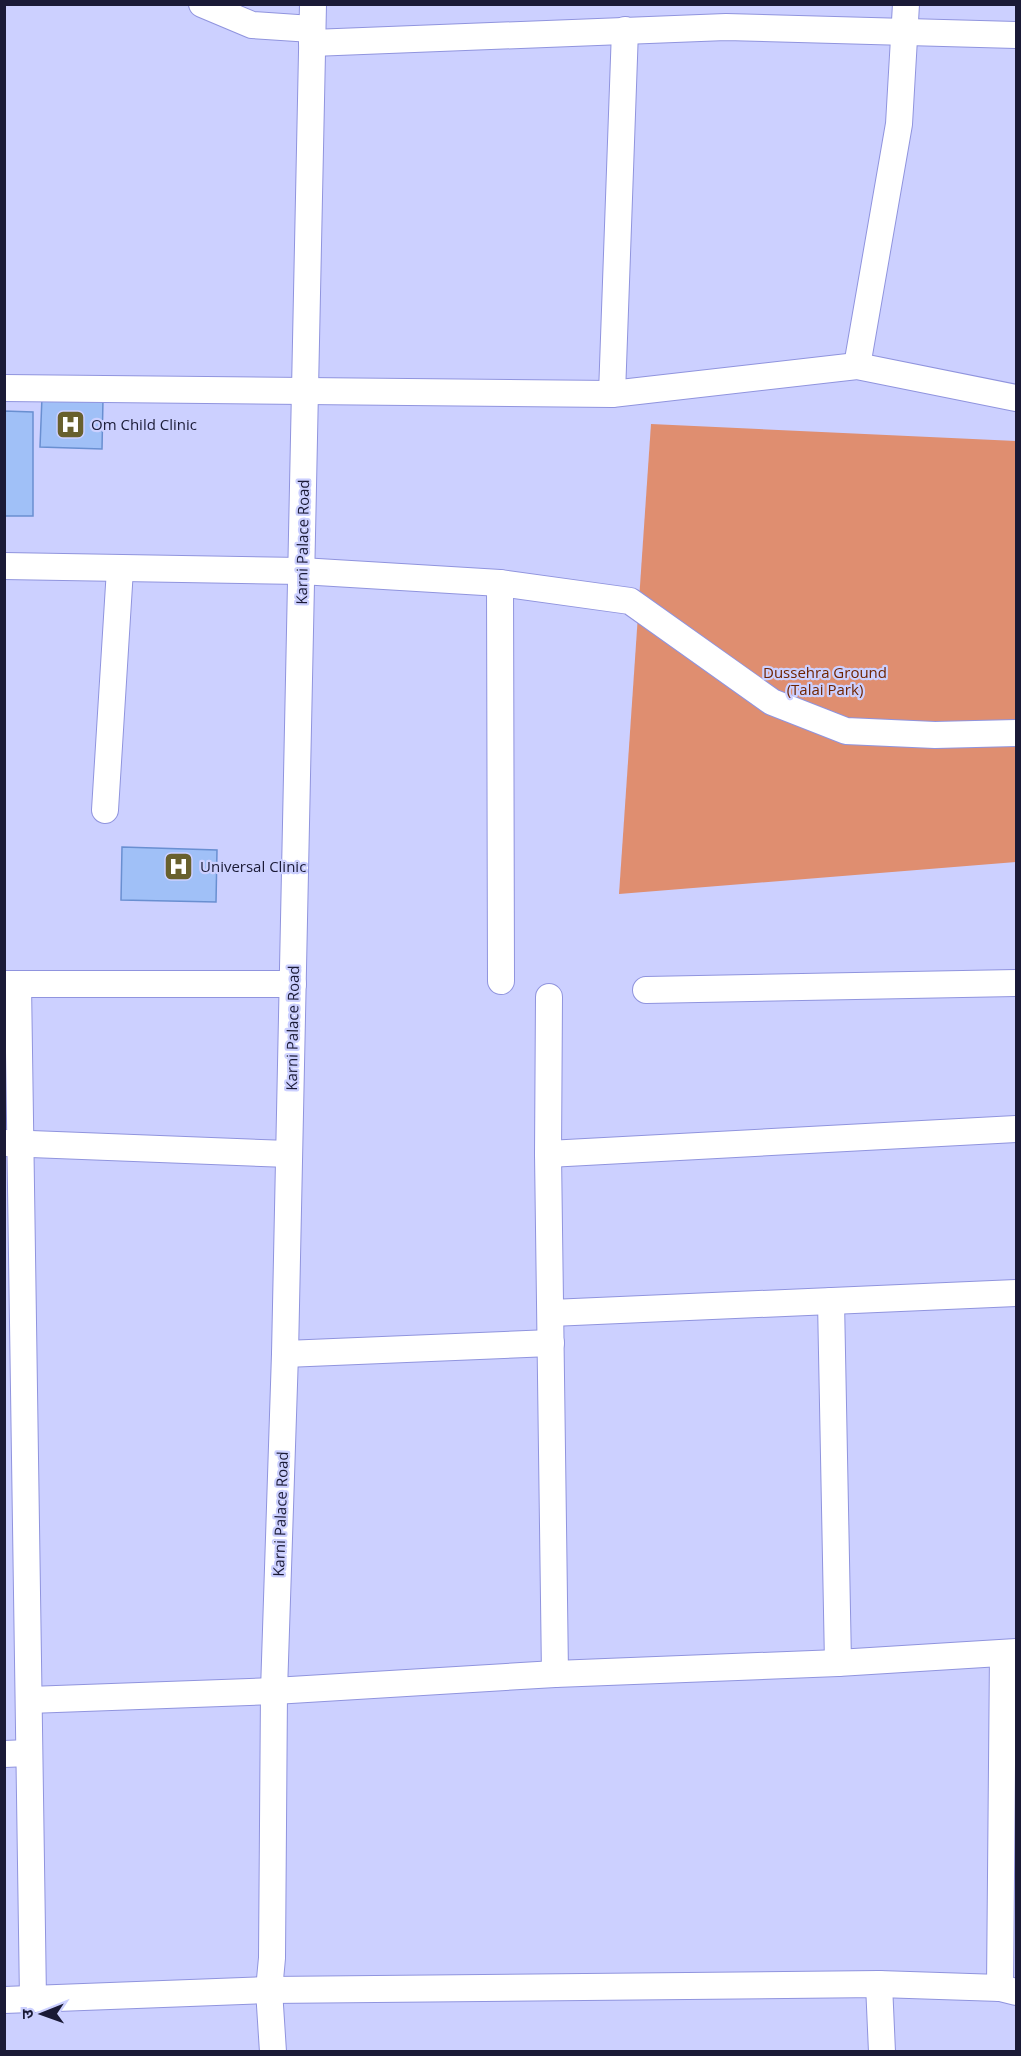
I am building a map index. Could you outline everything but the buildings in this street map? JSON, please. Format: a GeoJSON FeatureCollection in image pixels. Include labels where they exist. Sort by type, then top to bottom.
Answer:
{"type":"FeatureCollection","features":[{"type":"Feature","properties":{"kind":"street"},"geometry":{"type":"LineString","coordinates":[[202,4],[252,25],[626,30],[726,27],[1017,34]]}},
{"type":"Feature","properties":{"kind":"street"},"geometry":{"type":"LineString","coordinates":[[857,366],[899,124],[906,4]]}},
{"type":"Feature","properties":{"kind":"street","name":"Karni Palace Road"},"geometry":{"type":"LineString","coordinates":[[273,2052],[269,1990],[272,1958],[274,1690],[285,1354],[312,25]]}},
{"type":"Feature","properties":{"kind":"street"},"geometry":{"type":"LineString","coordinates":[[612,394],[626,30]]}},
{"type":"Feature","properties":{"kind":"street"},"geometry":{"type":"LineString","coordinates":[[4,388],[612,394],[857,366],[1017,398]]}},
{"type":"Feature","properties":{"kind":"street"},"geometry":{"type":"LineString","coordinates":[[4,566],[301,571],[500,583],[630,601],[772,702],[846,731],[935,735],[1017,733]]}},
{"type":"Feature","properties":{"kind":"street"},"geometry":{"type":"LineString","coordinates":[[105,810],[120,569]]}},
{"type":"Feature","properties":{"kind":"street"},"geometry":{"type":"LineString","coordinates":[[500,583],[501,981]]}},
{"type":"Feature","properties":{"kind":"street"},"geometry":{"type":"LineString","coordinates":[[646,990],[1017,983]]}},
{"type":"Feature","properties":{"kind":"street"},"geometry":{"type":"LineString","coordinates":[[33,1999],[17,1753],[28,1700],[16,1560],[11,984],[293,984]]}},
{"type":"Feature","properties":{"kind":"street"},"geometry":{"type":"LineString","coordinates":[[549,997],[548,1154],[555,1674]]}},
{"type":"Feature","properties":{"kind":"street"},"geometry":{"type":"LineString","coordinates":[[548,1154],[1017,1129]]}},
{"type":"Feature","properties":{"kind":"street"},"geometry":{"type":"LineString","coordinates":[[13,1143],[289,1154]]}},
{"type":"Feature","properties":{"kind":"street"},"geometry":{"type":"LineString","coordinates":[[551,1313],[1017,1293]]}},
{"type":"Feature","properties":{"kind":"street"},"geometry":{"type":"LineString","coordinates":[[831,1301],[838,1664]]}},
{"type":"Feature","properties":{"kind":"street"},"geometry":{"type":"LineString","coordinates":[[285,1354],[551,1343]]}},
{"type":"Feature","properties":{"kind":"street"},"geometry":{"type":"LineString","coordinates":[[4,2000],[269,1990],[879,1984],[1008,1990],[1010,1653],[838,1664],[555,1674],[274,1690],[28,1700]]}},
{"type":"Feature","properties":{"kind":"street"},"geometry":{"type":"LineString","coordinates":[[879,1984],[882,2052]]}},
{"type":"Feature","properties":{"kind":"green space","name":"Dussehra Ground (Talai Park)"},"geometry":{"type":"Polygon","coordinates":[[[651,424],[1016,441],[1016,862],[619,894],[651,424]]]}},
{"type":"Feature","properties":{"kind":"place","name":"Om Child Clinic"},"geometry":{"type":"Point","coordinates":[70,424]}},
{"type":"Feature","properties":{"kind":"place","name":"Universal Clinic"},"geometry":{"type":"Point","coordinates":[179,866]}}]}
